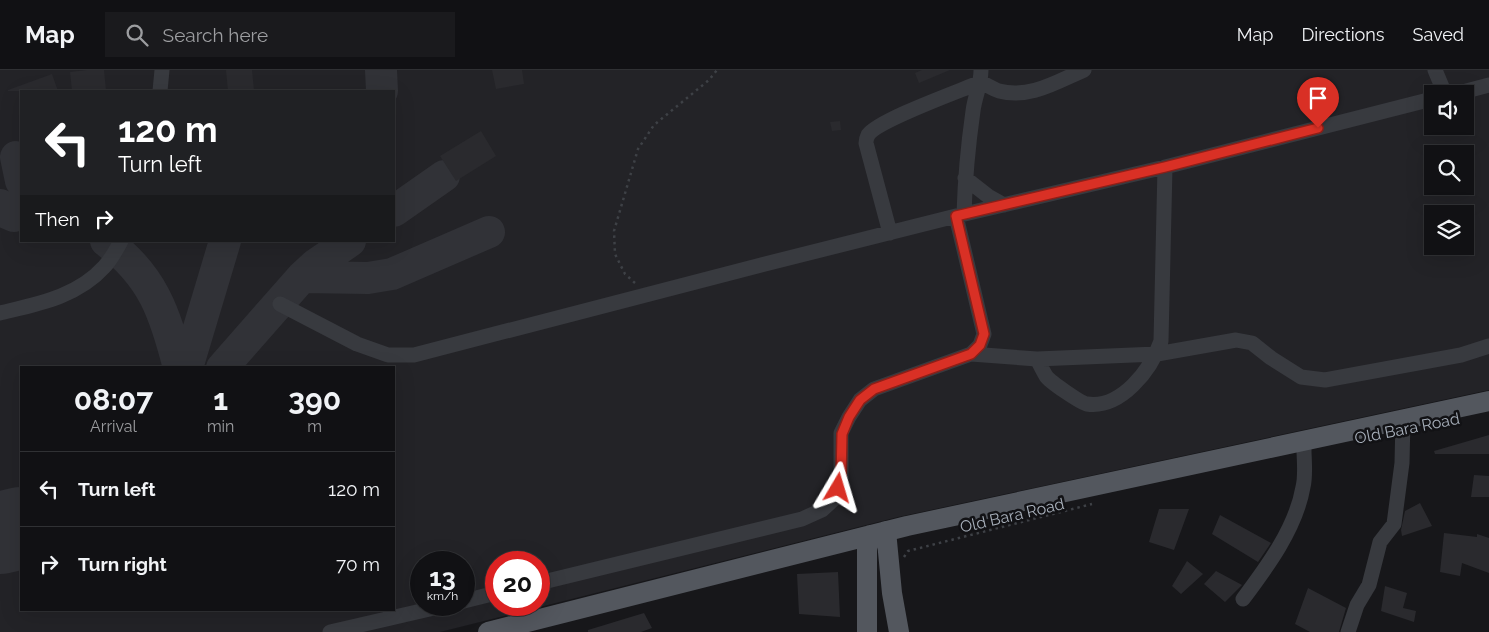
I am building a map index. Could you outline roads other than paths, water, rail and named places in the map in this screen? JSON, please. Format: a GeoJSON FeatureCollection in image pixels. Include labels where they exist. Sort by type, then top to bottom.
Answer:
{"type":"FeatureCollection","features":[{"type":"Feature","properties":{"kind":"main road"},"geometry":{"type":"LineString","coordinates":[[878,539],[1403,424],[1489,401]]}},
{"type":"Feature","properties":{"kind":"main road","name":"Old Bara Road"},"geometry":{"type":"LineString","coordinates":[[538,632],[598,610],[878,539],[1304,449],[1403,424],[1489,412]]}},
{"type":"Feature","properties":{"kind":"main road"},"geometry":{"type":"LineString","coordinates":[[878,539],[890,572],[899,632]]}},
{"type":"Feature","properties":{"kind":"main road"},"geometry":{"type":"LineString","coordinates":[[867,632],[878,539]]}},
{"type":"Feature","properties":{"kind":"main road"},"geometry":{"type":"LineString","coordinates":[[488,632],[598,610]]}},
{"type":"Feature","properties":{"kind":"street"},"geometry":{"type":"LineString","coordinates":[[160,90],[162,70]]}},
{"type":"Feature","properties":{"kind":"street"},"geometry":{"type":"LineString","coordinates":[[981,76],[997,90],[1023,94],[1042,89],[1084,70]]}},
{"type":"Feature","properties":{"kind":"street"},"geometry":{"type":"LineString","coordinates":[[1435,70],[1442,85]]}},
{"type":"Feature","properties":{"kind":"street"},"geometry":{"type":"LineString","coordinates":[[971,354],[980,345],[984,334],[960,215],[975,98],[981,76]]}},
{"type":"Feature","properties":{"kind":"street"},"geometry":{"type":"LineString","coordinates":[[890,233],[866,143],[867,136],[875,128],[981,76]]}},
{"type":"Feature","properties":{"kind":"street"},"geometry":{"type":"LineString","coordinates":[[1474,89],[1489,85]]}},
{"type":"Feature","properties":{"kind":"street"},"geometry":{"type":"LineString","coordinates":[[280,304],[357,344],[388,355],[414,355],[960,215],[1165,167],[1424,101]]}},
{"type":"Feature","properties":{"kind":"street"},"geometry":{"type":"LineString","coordinates":[[1037,359],[1047,378],[1085,404],[1102,404],[1119,398],[1135,384],[1157,354],[1161,341],[1165,167]]}},
{"type":"Feature","properties":{"kind":"street"},"geometry":{"type":"LineString","coordinates":[[965,178],[988,196],[1004,205]]}},
{"type":"Feature","properties":{"kind":"street"},"geometry":{"type":"LineString","coordinates":[[0,313],[44,302],[87,283],[105,266],[121,242]]}},
{"type":"Feature","properties":{"kind":"street"},"geometry":{"type":"LineString","coordinates":[[550,580],[802,519],[822,510],[836,498],[841,478],[842,434],[849,417],[860,400],[874,389],[971,354],[1037,359],[1157,354],[1236,340],[1252,343],[1301,377],[1325,380],[1461,355],[1489,346]]}},
{"type":"Feature","properties":{"kind":"street"},"geometry":{"type":"LineString","coordinates":[[1348,632],[1357,605],[1369,585],[1380,542],[1394,524],[1402,463],[1403,424]]}},
{"type":"Feature","properties":{"kind":"street"},"geometry":{"type":"LineString","coordinates":[[1243,599],[1262,573],[1289,529],[1299,507],[1304,486],[1304,449]]}},
{"type":"Feature","properties":{"kind":"street"},"geometry":{"type":"LineString","coordinates":[[330,632],[410,614]]}}]}
